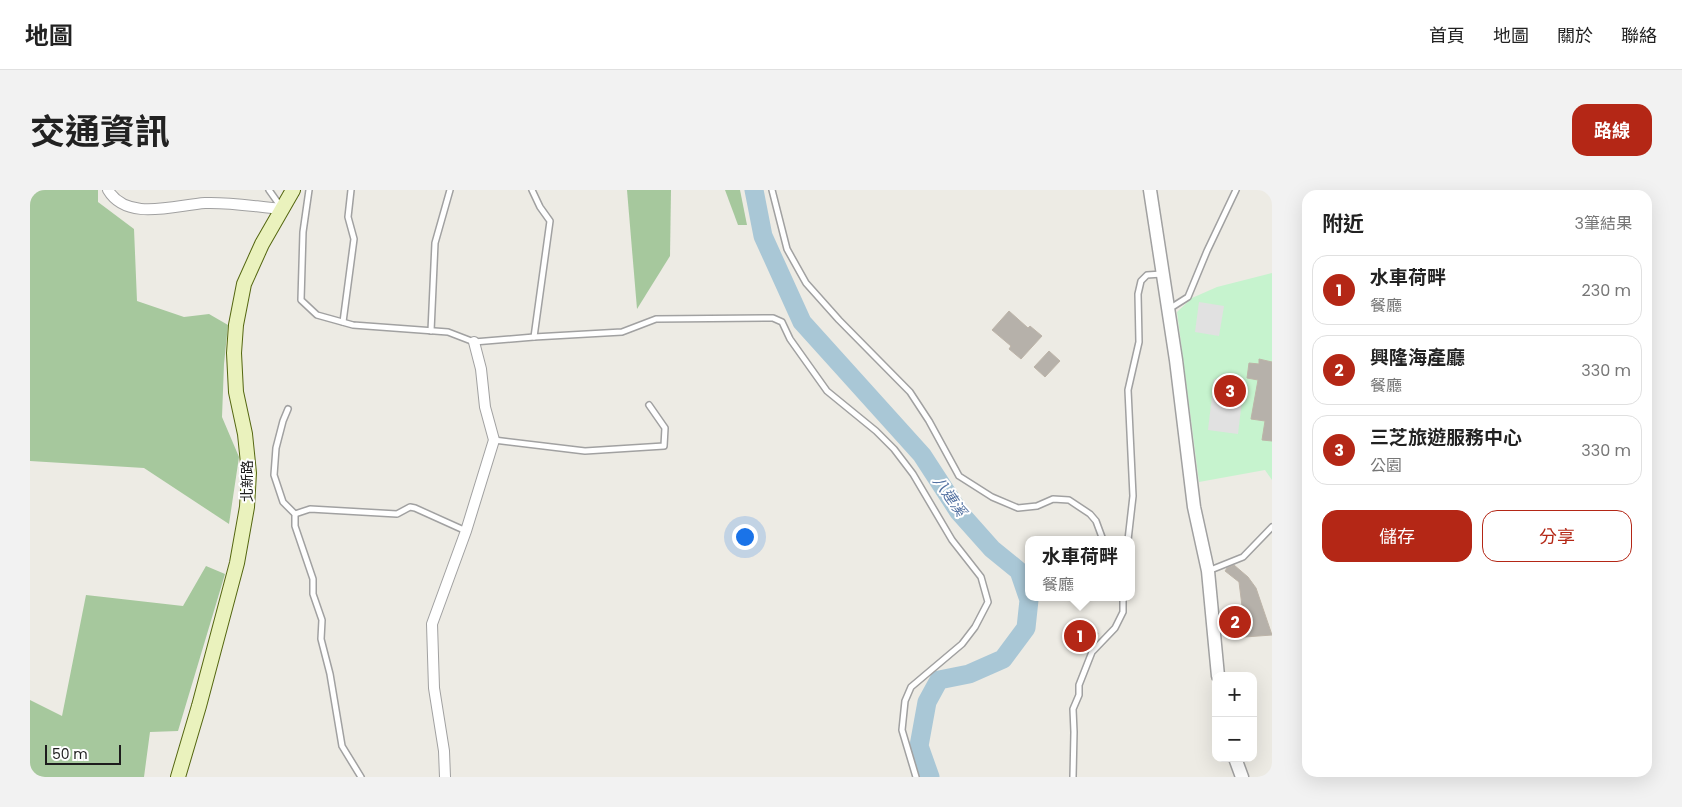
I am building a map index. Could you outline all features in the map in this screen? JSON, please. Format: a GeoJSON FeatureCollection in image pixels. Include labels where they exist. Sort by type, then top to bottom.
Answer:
{"type":"FeatureCollection","features":[{"type":"Feature","properties":{"kind":"main road","name":"北新路"},"geometry":{"type":"LineString","coordinates":[[178,777],[202,696],[237,563],[247,508],[249,473],[245,434],[236,392],[234,353],[236,325],[244,284],[262,244],[293,190]]}},
{"type":"Feature","properties":{"kind":"street"},"geometry":{"type":"LineString","coordinates":[[108,190],[123,205],[150,209],[206,203],[282,209]]}},
{"type":"Feature","properties":{"kind":"street"},"geometry":{"type":"LineString","coordinates":[[1150,190],[1194,507],[1208,571],[1218,672]]}},
{"type":"Feature","properties":{"kind":"street"},"geometry":{"type":"LineString","coordinates":[[445,777],[444,751],[434,688],[432,624],[466,531],[494,440],[485,407],[481,369],[474,342]]}},
{"type":"Feature","properties":{"kind":"street"},"geometry":{"type":"LineString","coordinates":[[1236,762],[1242,777]]}},
{"type":"Feature","properties":{"kind":"lane"},"geometry":{"type":"LineString","coordinates":[[269,190],[282,209]]}},
{"type":"Feature","properties":{"kind":"lane"},"geometry":{"type":"LineString","coordinates":[[309,190],[302,232],[301,300],[317,315],[353,325],[448,332],[474,342],[622,332],[656,319],[772,318],[782,322],[790,339],[827,391],[876,431],[894,449],[913,474],[952,540],[981,577],[988,602],[974,627],[962,644],[910,687],[905,700],[902,730],[916,777]]}},
{"type":"Feature","properties":{"kind":"lane"},"geometry":{"type":"LineString","coordinates":[[343,322],[354,239],[348,217],[351,190]]}},
{"type":"Feature","properties":{"kind":"lane"},"geometry":{"type":"LineString","coordinates":[[431,331],[434,243],[450,190]]}},
{"type":"Feature","properties":{"kind":"lane"},"geometry":{"type":"LineString","coordinates":[[532,190],[540,207],[550,221],[534,337]]}},
{"type":"Feature","properties":{"kind":"lane"},"geometry":{"type":"LineString","coordinates":[[772,190],[787,249],[806,283],[839,320],[910,392],[929,421],[959,476],[992,497],[1018,508],[1037,506],[1053,499],[1069,500],[1090,514],[1096,521],[1102,536]]}},
{"type":"Feature","properties":{"kind":"lane"},"geometry":{"type":"LineString","coordinates":[[1168,309],[1188,297],[1236,190]]}},
{"type":"Feature","properties":{"kind":"lane"},"geometry":{"type":"LineString","coordinates":[[1128,536],[1133,496],[1128,390],[1139,342],[1138,294],[1141,281],[1147,276],[1162,274]]}},
{"type":"Feature","properties":{"kind":"lane"},"geometry":{"type":"LineString","coordinates":[[494,440],[585,451],[664,446],[666,428],[649,405]]}},
{"type":"Feature","properties":{"kind":"lane"},"geometry":{"type":"LineString","coordinates":[[288,409],[283,420],[276,448],[274,475],[283,502],[295,514],[295,526],[313,579],[312,594],[322,620],[321,639],[330,674],[342,746],[361,777]]}},
{"type":"Feature","properties":{"kind":"lane"},"geometry":{"type":"LineString","coordinates":[[295,514],[310,509],[397,514],[410,508],[415,508],[466,531]]}},
{"type":"Feature","properties":{"kind":"lane"},"geometry":{"type":"LineString","coordinates":[[1208,571],[1243,557],[1272,528]]}},
{"type":"Feature","properties":{"kind":"lane"},"geometry":{"type":"LineString","coordinates":[[1072,777],[1073,709],[1079,695],[1079,685],[1092,652],[1115,628],[1123,612],[1123,601]]}},
{"type":"Feature","properties":{"kind":"green space"},"geometry":{"type":"Polygon","coordinates":[[[30,190],[98,190],[98,202],[134,229],[137,301],[184,317],[209,314],[228,325],[222,417],[239,457],[229,524],[144,468],[30,461],[30,190]]]}},
{"type":"Feature","properties":{"kind":"green space"},"geometry":{"type":"Polygon","coordinates":[[[627,190],[671,190],[670,256],[637,309],[627,190]]]}},
{"type":"Feature","properties":{"kind":"green space"},"geometry":{"type":"Polygon","coordinates":[[[725,190],[740,190],[747,225],[738,225],[725,190]]]}},
{"type":"Feature","properties":{"kind":"green space"},"geometry":{"type":"Polygon","coordinates":[[[1272,273],[1272,480],[1265,470],[1199,482],[1177,312],[1192,298],[1217,287],[1272,273]]]}},
{"type":"Feature","properties":{"kind":"green space"},"geometry":{"type":"Polygon","coordinates":[[[206,566],[225,574],[178,731],[150,732],[144,777],[30,777],[30,700],[62,716],[86,595],[183,606],[206,566]]]}},
{"type":"Feature","properties":{"kind":"shaded area"},"geometry":{"type":"Polygon","coordinates":[[[1199,302],[1224,306],[1219,336],[1195,332],[1199,302]]]}},
{"type":"Feature","properties":{"kind":"shaded area"},"geometry":{"type":"Polygon","coordinates":[[[1214,379],[1244,383],[1238,434],[1208,430],[1214,379]]]}},
{"type":"Feature","properties":{"kind":"building"},"geometry":{"type":"Polygon","coordinates":[[[1009,311],[1028,328],[1030,326],[1042,336],[1021,359],[1009,349],[1011,346],[992,330],[1009,311]]]}},
{"type":"Feature","properties":{"kind":"building"},"geometry":{"type":"Polygon","coordinates":[[[1049,351],[1060,361],[1045,377],[1034,367],[1049,351]]]}},
{"type":"Feature","properties":{"kind":"building"},"geometry":{"type":"Polygon","coordinates":[[[1259,359],[1272,362],[1272,441],[1262,440],[1265,421],[1251,419],[1258,380],[1247,378],[1249,363],[1259,364],[1259,359]]]}},
{"type":"Feature","properties":{"kind":"building"},"geometry":{"type":"Polygon","coordinates":[[[1234,565],[1248,577],[1256,588],[1272,635],[1231,638],[1228,616],[1243,614],[1239,582],[1225,571],[1234,565]]]}},
{"type":"Feature","properties":{"kind":"building"},"geometry":{"type":"Polygon","coordinates":[[[1078,624],[1098,633],[1093,645],[1088,650],[1070,641],[1078,624]]]}},
{"type":"Feature","properties":{"kind":"waterway","name":"八連溪"},"geometry":{"type":"LineString","coordinates":[[754,190],[763,236],[802,322],[922,455],[959,512],[992,549],[1019,571],[1025,588]]}},
{"type":"Feature","properties":{"kind":"waterway","name":"八連溪"},"geometry":{"type":"LineString","coordinates":[[930,777],[919,746],[927,702],[939,680],[969,674],[1003,659],[1026,628],[1029,601]]}},
{"type":"Feature","properties":{"kind":"place","name":"三芝旅遊服務中心"},"geometry":{"type":"Point","coordinates":[1230,391]}},
{"type":"Feature","properties":{"kind":"place","name":"興隆海產廳"},"geometry":{"type":"Point","coordinates":[1235,622]}},
{"type":"Feature","properties":{"kind":"place","name":"水車荷畔"},"geometry":{"type":"Point","coordinates":[1080,636]}}]}
